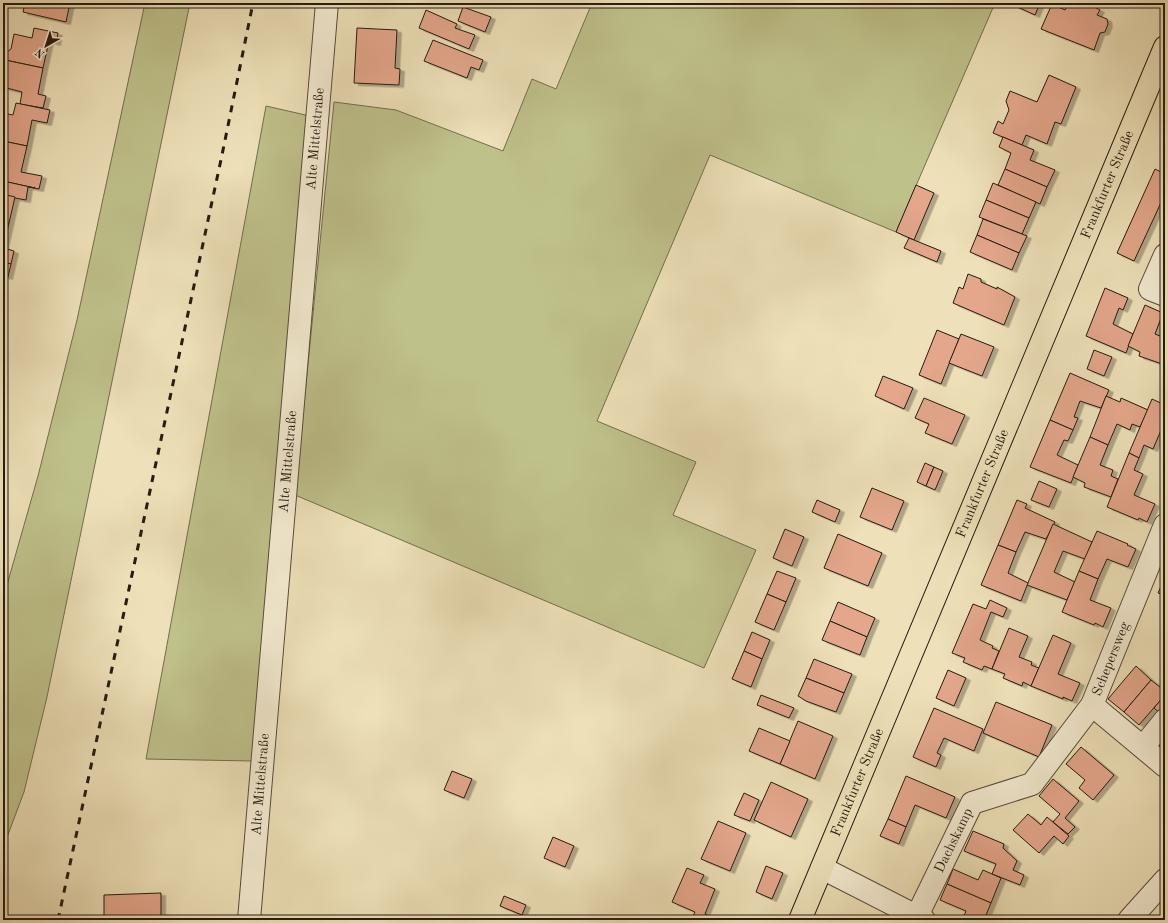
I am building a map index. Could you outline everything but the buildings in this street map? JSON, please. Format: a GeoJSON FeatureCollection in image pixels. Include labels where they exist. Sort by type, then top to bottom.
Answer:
{"type":"FeatureCollection","features":[{"type":"Feature","properties":{"kind":"main road","name":"Frankfurter Straße"},"geometry":{"type":"LineString","coordinates":[[800,920],[1165,47]]}},
{"type":"Feature","properties":{"kind":"street","name":"Alte Mittelstraße"},"geometry":{"type":"LineString","coordinates":[[249,920],[327,3]]}},
{"type":"Feature","properties":{"kind":"street"},"geometry":{"type":"LineString","coordinates":[[1165,255],[1150,288],[1165,295]]}},
{"type":"Feature","properties":{"kind":"street","name":"Schepersweg"},"geometry":{"type":"LineString","coordinates":[[1165,525],[1092,705],[1165,766]]}},
{"type":"Feature","properties":{"kind":"street","name":"Dachskamp"},"geometry":{"type":"LineString","coordinates":[[921,918],[972,803],[1032,784],[1092,705]]}},
{"type":"Feature","properties":{"kind":"street"},"geometry":{"type":"LineString","coordinates":[[1143,747],[1165,720]]}},
{"type":"Feature","properties":{"kind":"street"},"geometry":{"type":"LineString","coordinates":[[822,868],[921,918]]}},
{"type":"Feature","properties":{"kind":"street"},"geometry":{"type":"LineString","coordinates":[[1129,920],[1165,880]]}},
{"type":"Feature","properties":{"kind":"green space"},"geometry":{"type":"Polygon","coordinates":[[[145,3],[190,3],[47,697],[24,792],[3,848],[3,599],[38,476],[77,320],[145,3]]]}},
{"type":"Feature","properties":{"kind":"green space"},"geometry":{"type":"Polygon","coordinates":[[[592,3],[995,3],[896,232],[710,155],[597,421],[696,462],[673,515],[756,550],[704,668],[295,495],[334,102],[396,110],[503,151],[532,79],[556,89],[592,3]]]}},
{"type":"Feature","properties":{"kind":"green space"},"geometry":{"type":"Polygon","coordinates":[[[266,106],[310,116],[252,761],[146,759],[266,106]]]}},
{"type":"Feature","properties":{"kind":"railway"},"geometry":{"type":"LineString","coordinates":[[58,920],[222,155],[253,3]]}}]}
